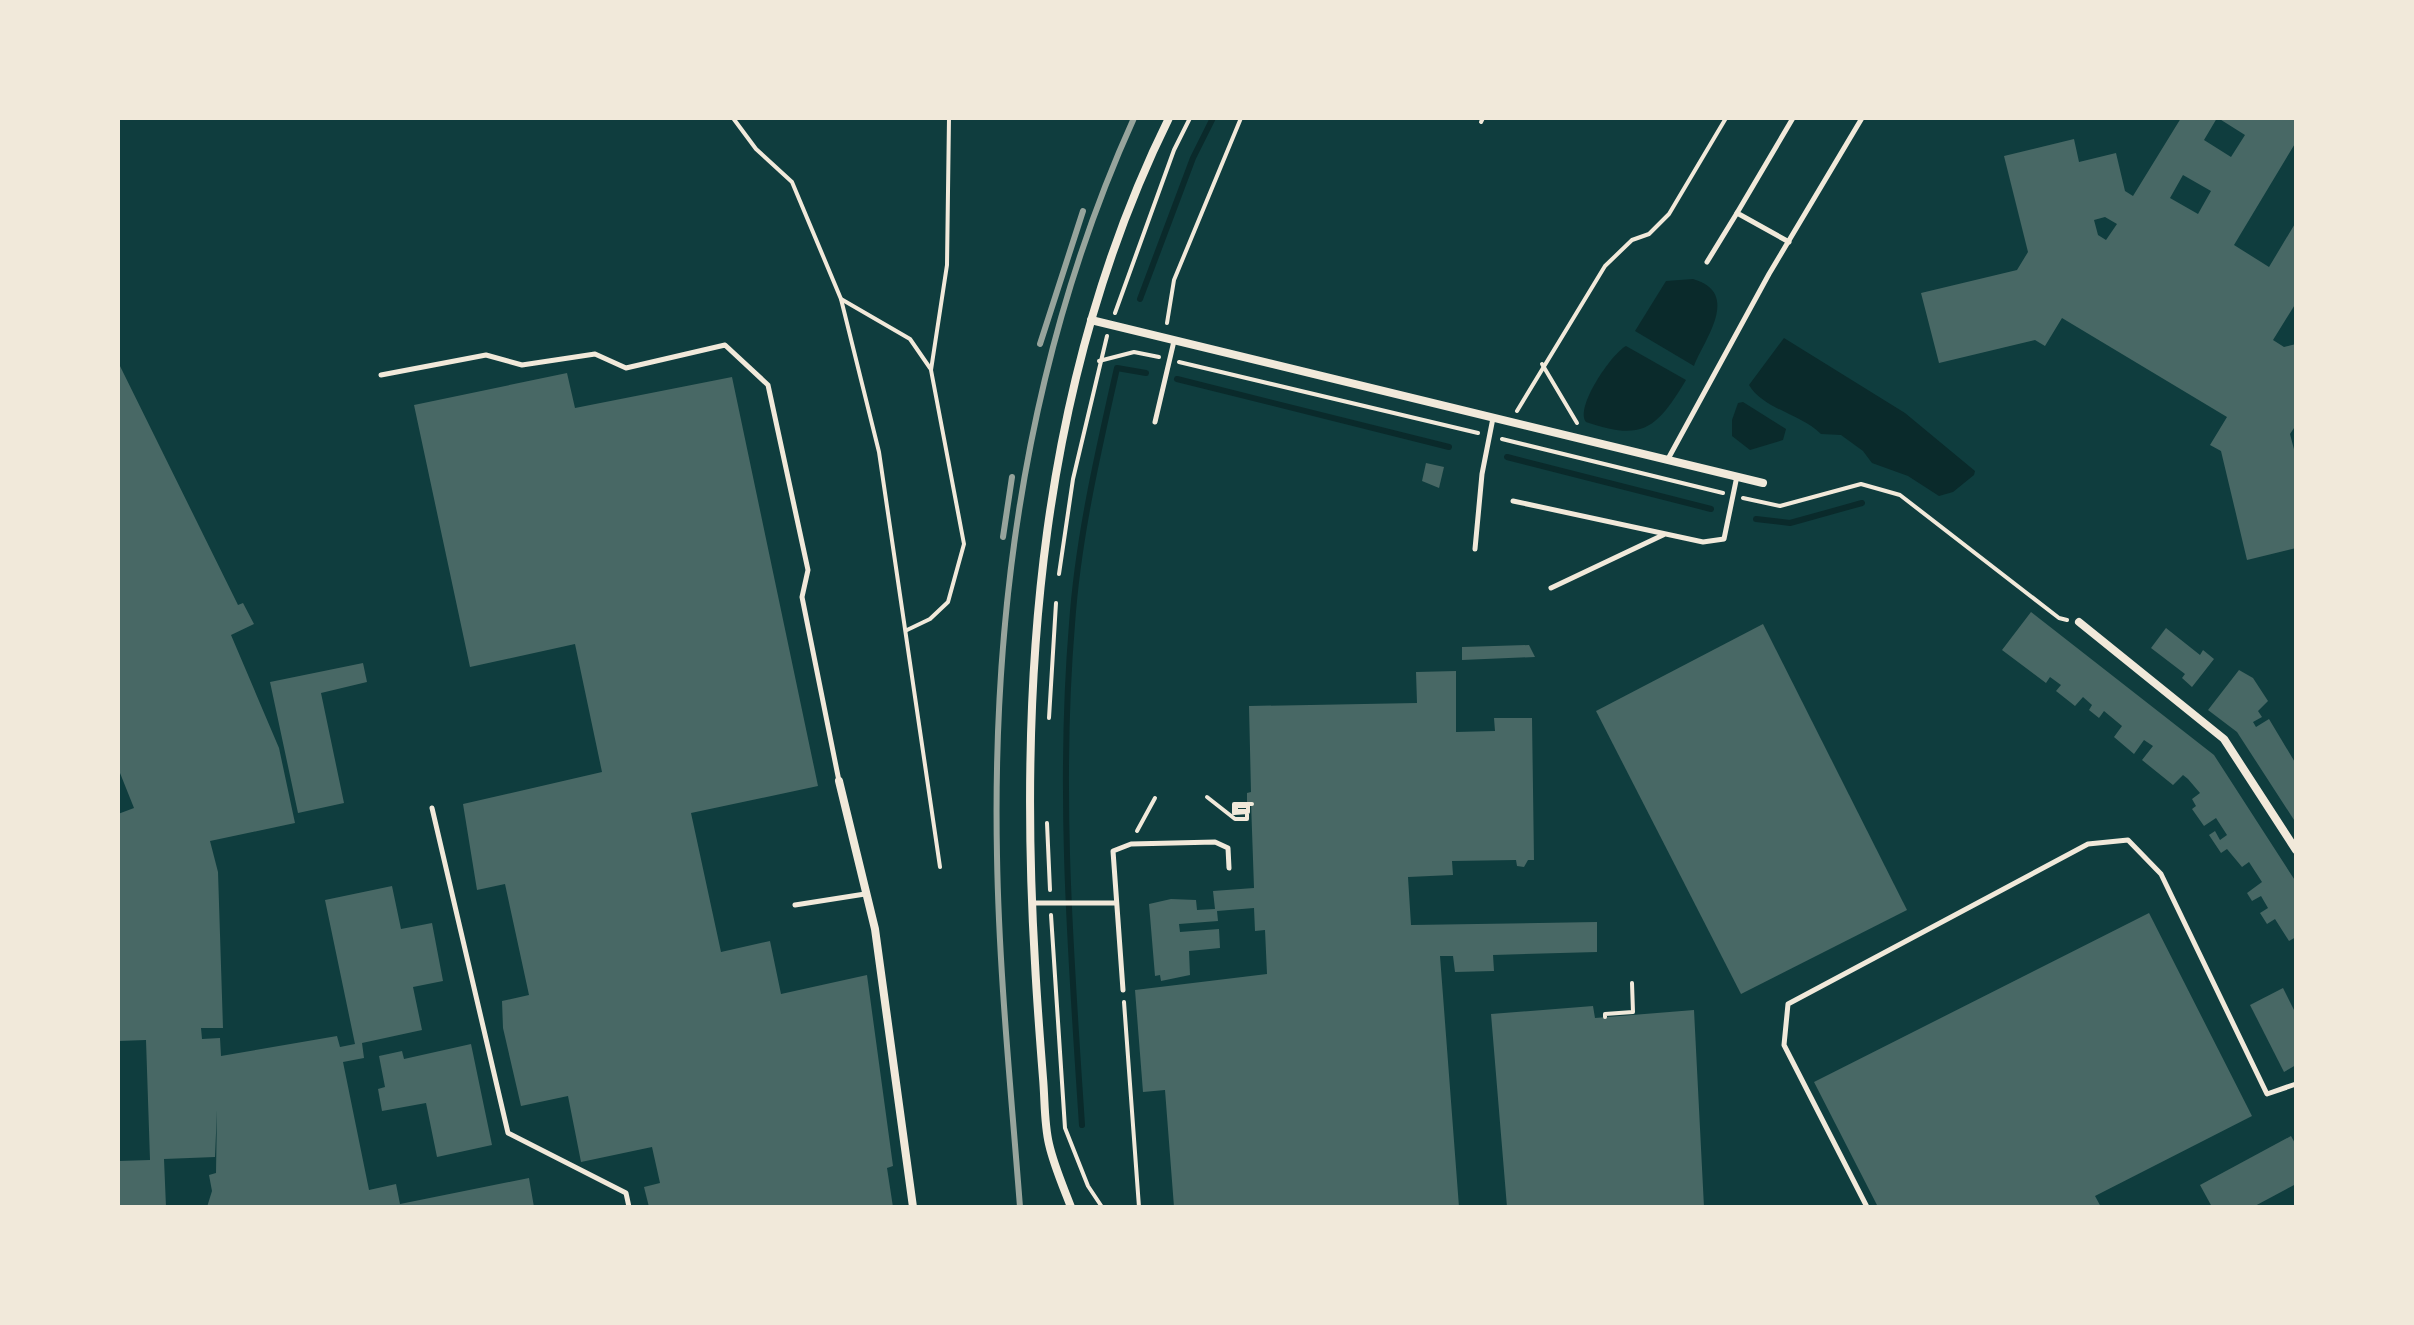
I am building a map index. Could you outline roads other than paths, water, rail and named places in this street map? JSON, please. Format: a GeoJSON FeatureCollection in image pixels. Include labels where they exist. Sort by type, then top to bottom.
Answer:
{"type":"FeatureCollection","features":[{"type":"Feature","properties":{"kind":"street"},"geometry":{"type":"LineString","coordinates":[[1071,1207],[1048,1140],[1031,903],[1030,714],[1038,614],[1054,489],[1091,320],[1113,253],[1169,118]]}},
{"type":"Feature","properties":{"kind":"street"},"geometry":{"type":"LineString","coordinates":[[1091,320],[1763,483]]}},
{"type":"Feature","properties":{"kind":"street"},"geometry":{"type":"LineString","coordinates":[[2079,622],[2224,739],[2296,850]]}},
{"type":"Feature","properties":{"kind":"street"},"geometry":{"type":"LineString","coordinates":[[839,781],[875,929],[913,1207]]}},
{"type":"Feature","properties":{"kind":"lane"},"geometry":{"type":"LineString","coordinates":[[1707,262],[1793,118]]}},
{"type":"Feature","properties":{"kind":"lane"},"geometry":{"type":"LineString","coordinates":[[1668,459],[1862,118]]}},
{"type":"Feature","properties":{"kind":"lane"},"geometry":{"type":"LineString","coordinates":[[1737,213],[1789,242]]}},
{"type":"Feature","properties":{"kind":"lane"},"geometry":{"type":"LineString","coordinates":[[1155,422],[1174,340]]}},
{"type":"Feature","properties":{"kind":"lane"},"geometry":{"type":"LineString","coordinates":[[381,375],[486,355],[522,365],[595,354],[626,368],[725,345],[768,385],[808,570],[802,597],[839,781]]}},
{"type":"Feature","properties":{"kind":"lane"},"geometry":{"type":"LineString","coordinates":[[1475,549],[1494,417]]}},
{"type":"Feature","properties":{"kind":"lane"},"geometry":{"type":"LineString","coordinates":[[1513,501],[1703,542],[1724,539],[1737,475]]}},
{"type":"Feature","properties":{"kind":"lane"},"geometry":{"type":"LineString","coordinates":[[1551,588],[1664,535]]}},
{"type":"Feature","properties":{"kind":"lane"},"geometry":{"type":"LineString","coordinates":[[432,808],[508,1133],[626,1193],[629,1207]]}},
{"type":"Feature","properties":{"kind":"lane"},"geometry":{"type":"LineString","coordinates":[[1867,1207],[1784,1045],[1788,1004],[2088,844],[2128,840],[2161,874],[2267,1094],[2296,1084]]}},
{"type":"Feature","properties":{"kind":"lane"},"geometry":{"type":"LineString","coordinates":[[1123,990],[1113,851],[1132,844],[1215,842],[1228,848],[1229,868]]}},
{"type":"Feature","properties":{"kind":"lane"},"geometry":{"type":"LineString","coordinates":[[795,905],[865,894]]}},
{"type":"Feature","properties":{"kind":"lane"},"geometry":{"type":"LineString","coordinates":[[1031,903],[1115,903]]}},
{"type":"Feature","properties":{"kind":"water"},"geometry":{"type":"Polygon","coordinates":[[[1693,279],[1708,286],[1715,295],[1717,306],[1716,318],[1694,366],[1635,331],[1666,281],[1693,279]]]}},
{"type":"Feature","properties":{"kind":"water"},"geometry":{"type":"Polygon","coordinates":[[[1784,338],[1905,413],[1975,471],[1974,475],[1953,492],[1939,496],[1908,476],[1872,463],[1863,451],[1841,435],[1821,434],[1763,400],[1749,385],[1784,338]]]}},
{"type":"Feature","properties":{"kind":"water"},"geometry":{"type":"Polygon","coordinates":[[[1626,346],[1686,380],[1666,410],[1646,426],[1622,431],[1586,422],[1585,405],[1596,381],[1626,346]]]}},
{"type":"Feature","properties":{"kind":"water"},"geometry":{"type":"Polygon","coordinates":[[[1743,402],[1786,429],[1783,440],[1750,450],[1732,436],[1732,420],[1738,403],[1743,402]]]}},
{"type":"Feature","properties":{"kind":"waterway"},"geometry":{"type":"LineString","coordinates":[[1140,299],[1193,158],[1213,118]]}},
{"type":"Feature","properties":{"kind":"waterway"},"geometry":{"type":"LineString","coordinates":[[1082,1125],[1070,938],[1066,812],[1072,624],[1084,527],[1117,368],[1146,373]]}},
{"type":"Feature","properties":{"kind":"waterway"},"geometry":{"type":"LineString","coordinates":[[1177,379],[1449,447]]}},
{"type":"Feature","properties":{"kind":"waterway"},"geometry":{"type":"LineString","coordinates":[[1507,457],[1711,509]]}},
{"type":"Feature","properties":{"kind":"waterway"},"geometry":{"type":"LineString","coordinates":[[1756,519],[1790,523],[1862,503]]}},
{"type":"Feature","properties":{"kind":"railway"},"geometry":{"type":"LineString","coordinates":[[1020,1207],[1003,988],[997,856],[997,761],[1010,572],[1024,479],[1043,387],[1068,296],[1098,206],[1134,118]]}},
{"type":"Feature","properties":{"kind":"railway"},"geometry":{"type":"LineString","coordinates":[[1040,344],[1083,211]]}},
{"type":"Feature","properties":{"kind":"railway"},"geometry":{"type":"LineString","coordinates":[[1003,537],[1012,477]]}}]}
